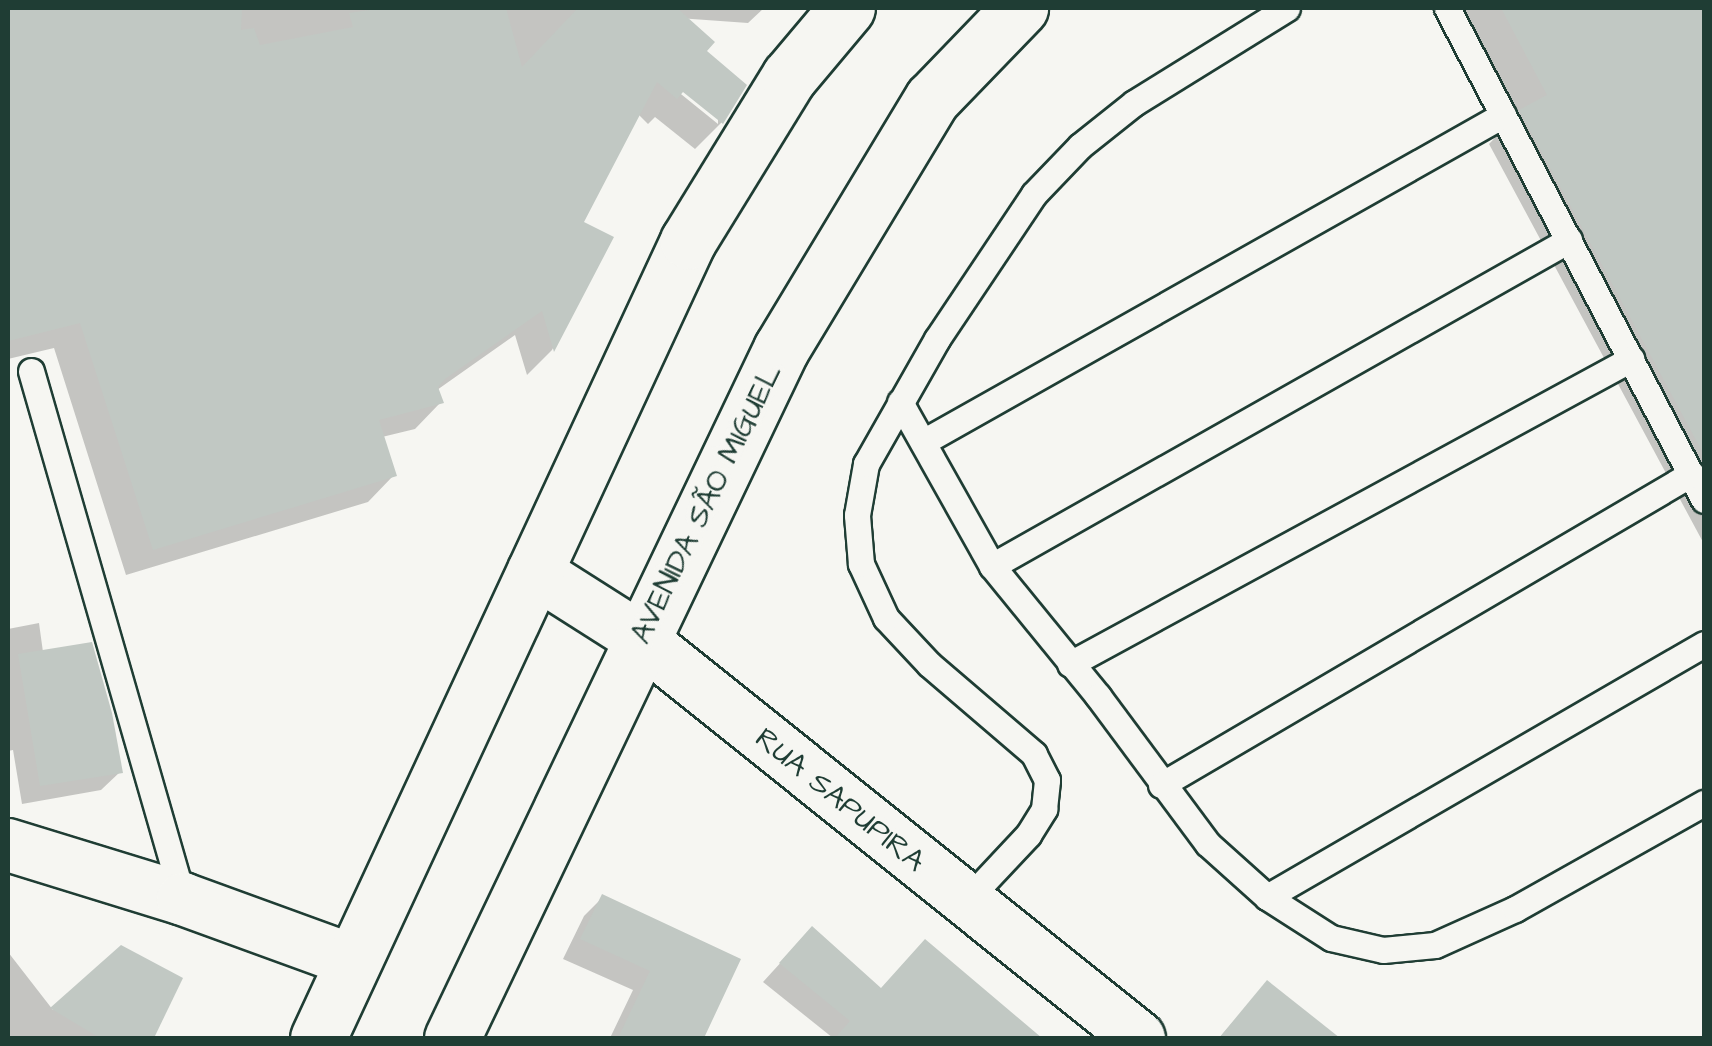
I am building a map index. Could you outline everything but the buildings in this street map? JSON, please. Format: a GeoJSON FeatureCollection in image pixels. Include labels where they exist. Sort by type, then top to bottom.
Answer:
{"type":"FeatureCollection","features":[{"type":"Feature","properties":{"kind":"main road"},"geometry":{"type":"LineString","coordinates":[[318,1038],[688,241],[789,77],[847,8]]}},
{"type":"Feature","properties":{"kind":"main road","name":"AVENIDA SÃO MIGUEL"},"geometry":{"type":"LineString","coordinates":[[452,1038],[782,348],[932,98],[1020,8]]}},
{"type":"Feature","properties":{"kind":"street","name":"RUA SAPUPIRA"},"geometry":{"type":"LineString","coordinates":[[534,571],[642,639],[1140,1038]]}},
{"type":"Feature","properties":{"kind":"street"},"geometry":{"type":"LineString","coordinates":[[8,845],[183,898],[351,960]]}},
{"type":"Feature","properties":{"kind":"lane"},"geometry":{"type":"LineString","coordinates":[[966,900],[1028,835],[1044,810],[1047,780],[1034,754],[929,664],[886,618],[861,564],[856,515],[866,464],[937,339],[1034,194],[1080,146],[1134,103],[1287,8]]}},
{"type":"Feature","properties":{"kind":"lane"},"geometry":{"type":"LineString","coordinates":[[1447,8],[1704,500]]}},
{"type":"Feature","properties":{"kind":"lane"},"geometry":{"type":"LineString","coordinates":[[923,442],[1504,115]]}},
{"type":"Feature","properties":{"kind":"lane"},"geometry":{"type":"LineString","coordinates":[[992,566],[1569,240]]}},
{"type":"Feature","properties":{"kind":"lane"},"geometry":{"type":"LineString","coordinates":[[1070,664],[1631,359]]}},
{"type":"Feature","properties":{"kind":"lane"},"geometry":{"type":"LineString","coordinates":[[30,370],[183,898]]}},
{"type":"Feature","properties":{"kind":"lane"},"geometry":{"type":"LineString","coordinates":[[900,402],[992,566],[1208,844],[1268,897],[1330,938],[1382,950],[1436,945],[1515,909],[1704,803]]}},
{"type":"Feature","properties":{"kind":"lane"},"geometry":{"type":"LineString","coordinates":[[1161,785],[1691,474]]}},
{"type":"Feature","properties":{"kind":"lane"},"geometry":{"type":"LineString","coordinates":[[1268,897],[1704,644]]}}]}
